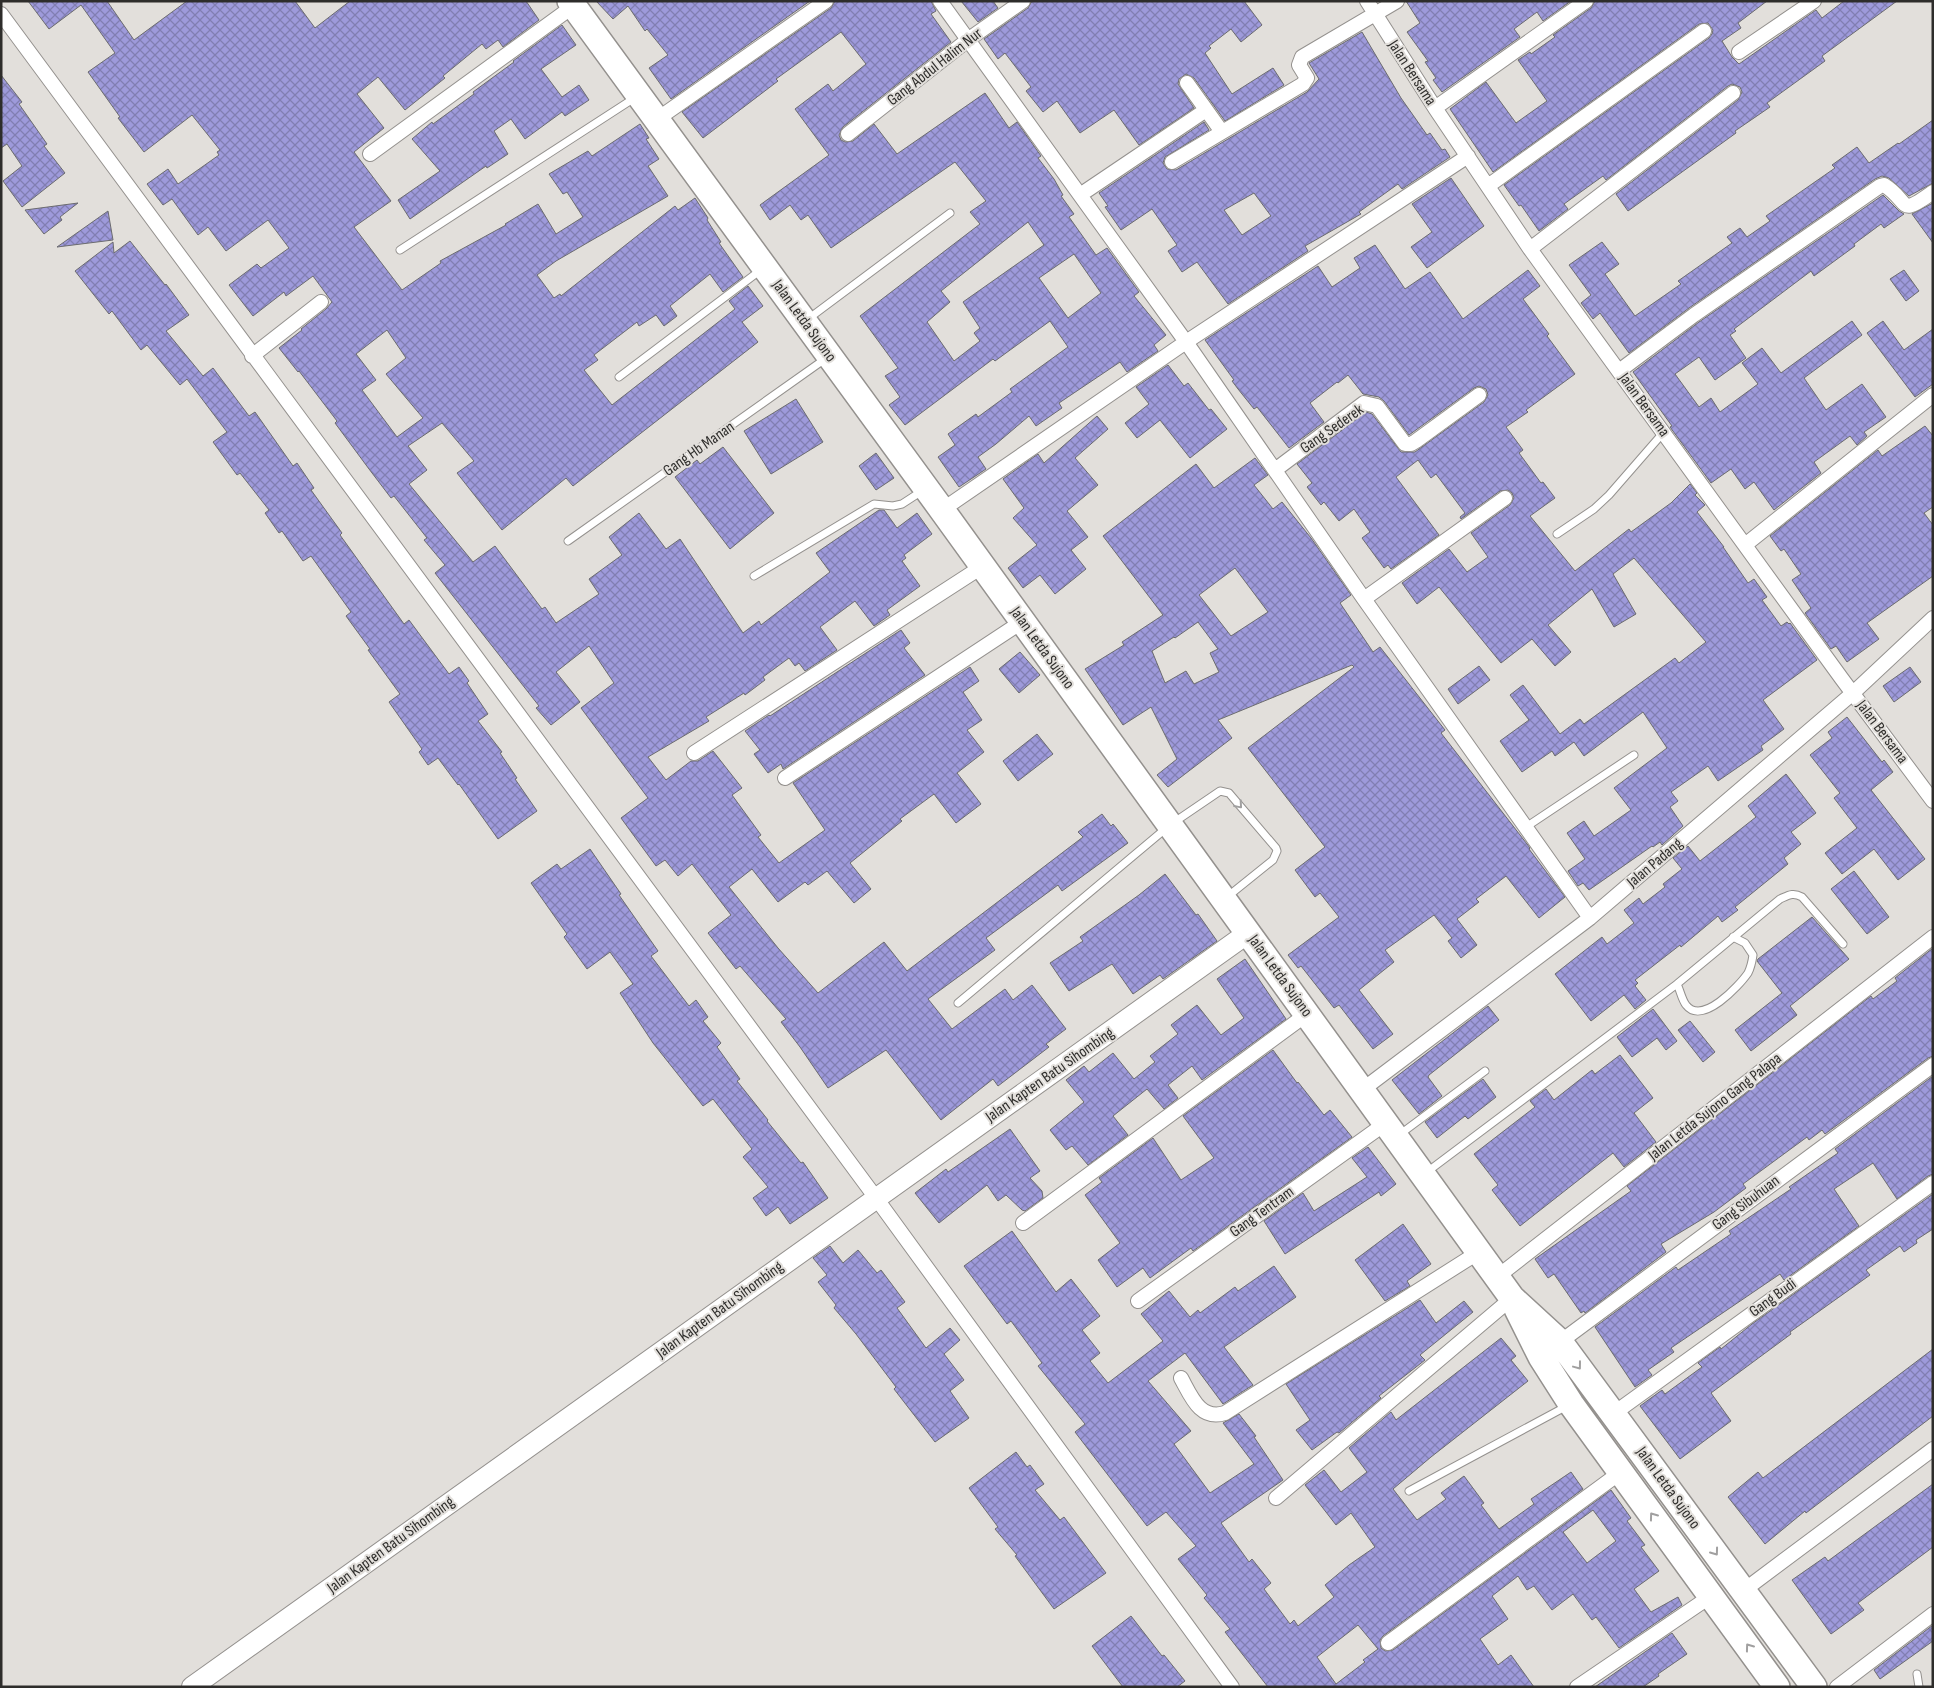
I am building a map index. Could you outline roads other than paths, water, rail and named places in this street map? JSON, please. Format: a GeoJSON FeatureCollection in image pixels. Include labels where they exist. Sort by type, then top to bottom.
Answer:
{"type":"FeatureCollection","features":[{"type":"Feature","properties":{"kind":"highway","name":"Jalan Letda Sujono"},"geometry":{"type":"LineString","coordinates":[[574,3],[656,120],[983,566],[1424,1175],[1512,1298],[1519,1315],[1613,1414],[1743,1591],[1789,1684]]}},
{"type":"Feature","properties":{"kind":"highway","name":"Jalan Letda Sujono"},"geometry":{"type":"LineString","coordinates":[[1550,1349],[1571,1404],[1712,1596],[1789,1684]]}},
{"type":"Feature","properties":{"kind":"street"},"geometry":{"type":"LineString","coordinates":[[656,120],[826,1]]}},
{"type":"Feature","properties":{"kind":"street"},"geometry":{"type":"LineString","coordinates":[[940,1],[1186,342],[1364,599],[1590,918]]}},
{"type":"Feature","properties":{"kind":"street","name":"Gang Abdul Halim Nur"},"geometry":{"type":"LineString","coordinates":[[848,134],[969,39],[1023,1]]}},
{"type":"Feature","properties":{"kind":"street","name":"Jalan Bersama"},"geometry":{"type":"LineString","coordinates":[[1367,1],[1434,108],[1530,249],[1933,801]]}},
{"type":"Feature","properties":{"kind":"street"},"geometry":{"type":"LineString","coordinates":[[1172,162],[1303,84],[1307,78],[1299,65],[1302,58],[1375,16],[1397,1]]}},
{"type":"Feature","properties":{"kind":"street"},"geometry":{"type":"LineString","coordinates":[[1434,108],[1586,1]]}},
{"type":"Feature","properties":{"kind":"street"},"geometry":{"type":"LineString","coordinates":[[1739,52],[1814,1]]}},
{"type":"Feature","properties":{"kind":"street"},"geometry":{"type":"LineString","coordinates":[[370,154],[503,58],[574,3]]}},
{"type":"Feature","properties":{"kind":"street"},"geometry":{"type":"LineString","coordinates":[[1,14],[876,1198],[1232,1687]]}},
{"type":"Feature","properties":{"kind":"street"},"geometry":{"type":"LineString","coordinates":[[1488,186],[1704,30]]}},
{"type":"Feature","properties":{"kind":"street"},"geometry":{"type":"LineString","coordinates":[[1188,82],[1222,132]]}},
{"type":"Feature","properties":{"kind":"street"},"geometry":{"type":"LineString","coordinates":[[1530,249],[1733,93]]}},
{"type":"Feature","properties":{"kind":"street"},"geometry":{"type":"LineString","coordinates":[[1080,195],[1206,110]]}},
{"type":"Feature","properties":{"kind":"street"},"geometry":{"type":"LineString","coordinates":[[942,510],[1186,342],[1468,156]]}},
{"type":"Feature","properties":{"kind":"street"},"geometry":{"type":"LineString","coordinates":[[1618,371],[1694,315],[1880,186],[1884,185],[1900,202],[1908,206],[1913,206],[1933,192]]}},
{"type":"Feature","properties":{"kind":"street"},"geometry":{"type":"LineString","coordinates":[[252,356],[321,302]]}},
{"type":"Feature","properties":{"kind":"street","name":"Gang Sederek"},"geometry":{"type":"LineString","coordinates":[[1275,470],[1364,403],[1377,406],[1405,444],[1408,444],[1416,441],[1479,394]]}},
{"type":"Feature","properties":{"kind":"street"},"geometry":{"type":"LineString","coordinates":[[1745,545],[1933,395]]}},
{"type":"Feature","properties":{"kind":"street"},"geometry":{"type":"LineString","coordinates":[[1364,599],[1505,498]]}},
{"type":"Feature","properties":{"kind":"street"},"geometry":{"type":"LineString","coordinates":[[694,753],[983,566]]}},
{"type":"Feature","properties":{"kind":"street","name":"Jalan Padang"},"geometry":{"type":"LineString","coordinates":[[1362,1090],[1590,918],[1853,693],[1933,618]]}},
{"type":"Feature","properties":{"kind":"street"},"geometry":{"type":"LineString","coordinates":[[785,778],[1022,621]]}},
{"type":"Feature","properties":{"kind":"street","name":"Jalan Kapten Batu Sihombing"},"geometry":{"type":"LineString","coordinates":[[192,1687],[1248,933]]}},
{"type":"Feature","properties":{"kind":"street","name":"Jalan Letda Sujono Gang Palapa"},"geometry":{"type":"LineString","coordinates":[[1497,1277],[1933,937]]}},
{"type":"Feature","properties":{"kind":"street"},"geometry":{"type":"LineString","coordinates":[[1023,1223],[1307,1014]]}},
{"type":"Feature","properties":{"kind":"street","name":"Gang Sibuhuan"},"geometry":{"type":"LineString","coordinates":[[1550,1349],[1933,1065]]}},
{"type":"Feature","properties":{"kind":"street","name":"Gang Tentram"},"geometry":{"type":"LineString","coordinates":[[1138,1301],[1391,1130]]}},
{"type":"Feature","properties":{"kind":"street","name":"Gang Budi"},"geometry":{"type":"LineString","coordinates":[[1613,1414],[1933,1183]]}},
{"type":"Feature","properties":{"kind":"street"},"geometry":{"type":"LineString","coordinates":[[1181,1378],[1198,1408],[1214,1414],[1225,1414],[1479,1252]]}},
{"type":"Feature","properties":{"kind":"street"},"geometry":{"type":"LineString","coordinates":[[1276,1498],[1512,1298]]}},
{"type":"Feature","properties":{"kind":"street"},"geometry":{"type":"LineString","coordinates":[[1743,1591],[1933,1448]]}},
{"type":"Feature","properties":{"kind":"street"},"geometry":{"type":"LineString","coordinates":[[1388,1644],[1621,1472]]}},
{"type":"Feature","properties":{"kind":"street"},"geometry":{"type":"LineString","coordinates":[[1577,1687],[1712,1596]]}},
{"type":"Feature","properties":{"kind":"street"},"geometry":{"type":"LineString","coordinates":[[1837,1687],[1933,1614]]}},
{"type":"Feature","properties":{"kind":"lane"},"geometry":{"type":"LineString","coordinates":[[400,250],[638,95]]}},
{"type":"Feature","properties":{"kind":"lane"},"geometry":{"type":"LineString","coordinates":[[804,322],[950,213]]}},
{"type":"Feature","properties":{"kind":"lane"},"geometry":{"type":"LineString","coordinates":[[619,378],[764,267]]}},
{"type":"Feature","properties":{"kind":"lane","name":"Gang Hb Manan"},"geometry":{"type":"LineString","coordinates":[[568,541],[830,356]]}},
{"type":"Feature","properties":{"kind":"lane"},"geometry":{"type":"LineString","coordinates":[[1557,534],[1609,495],[1664,433]]}},
{"type":"Feature","properties":{"kind":"lane"},"geometry":{"type":"LineString","coordinates":[[754,576],[874,504],[892,506],[902,504],[926,488]]}},
{"type":"Feature","properties":{"kind":"lane"},"geometry":{"type":"LineString","coordinates":[[1526,827],[1634,754]]}},
{"type":"Feature","properties":{"kind":"lane"},"geometry":{"type":"LineString","coordinates":[[958,1003],[1170,825],[1217,792],[1224,791],[1229,793],[1276,848],[1276,855],[1273,860],[1224,899]]}},
{"type":"Feature","properties":{"kind":"lane"},"geometry":{"type":"LineString","coordinates":[[1424,1175],[1677,984],[1780,899],[1789,894],[1796,894],[1802,897],[1843,944]]}},
{"type":"Feature","properties":{"kind":"lane"},"geometry":{"type":"LineString","coordinates":[[1677,984],[1686,1005],[1690,1009],[1705,1010],[1724,999],[1748,974],[1752,966],[1753,955],[1746,943],[1733,937]]}},
{"type":"Feature","properties":{"kind":"lane"},"geometry":{"type":"LineString","coordinates":[[1391,1130],[1485,1070]]}},
{"type":"Feature","properties":{"kind":"lane"},"geometry":{"type":"LineString","coordinates":[[1409,1491],[1571,1404]]}},
{"type":"Feature","properties":{"kind":"lane"},"geometry":{"type":"LineString","coordinates":[[1917,1674],[1919,1687]]}}]}
